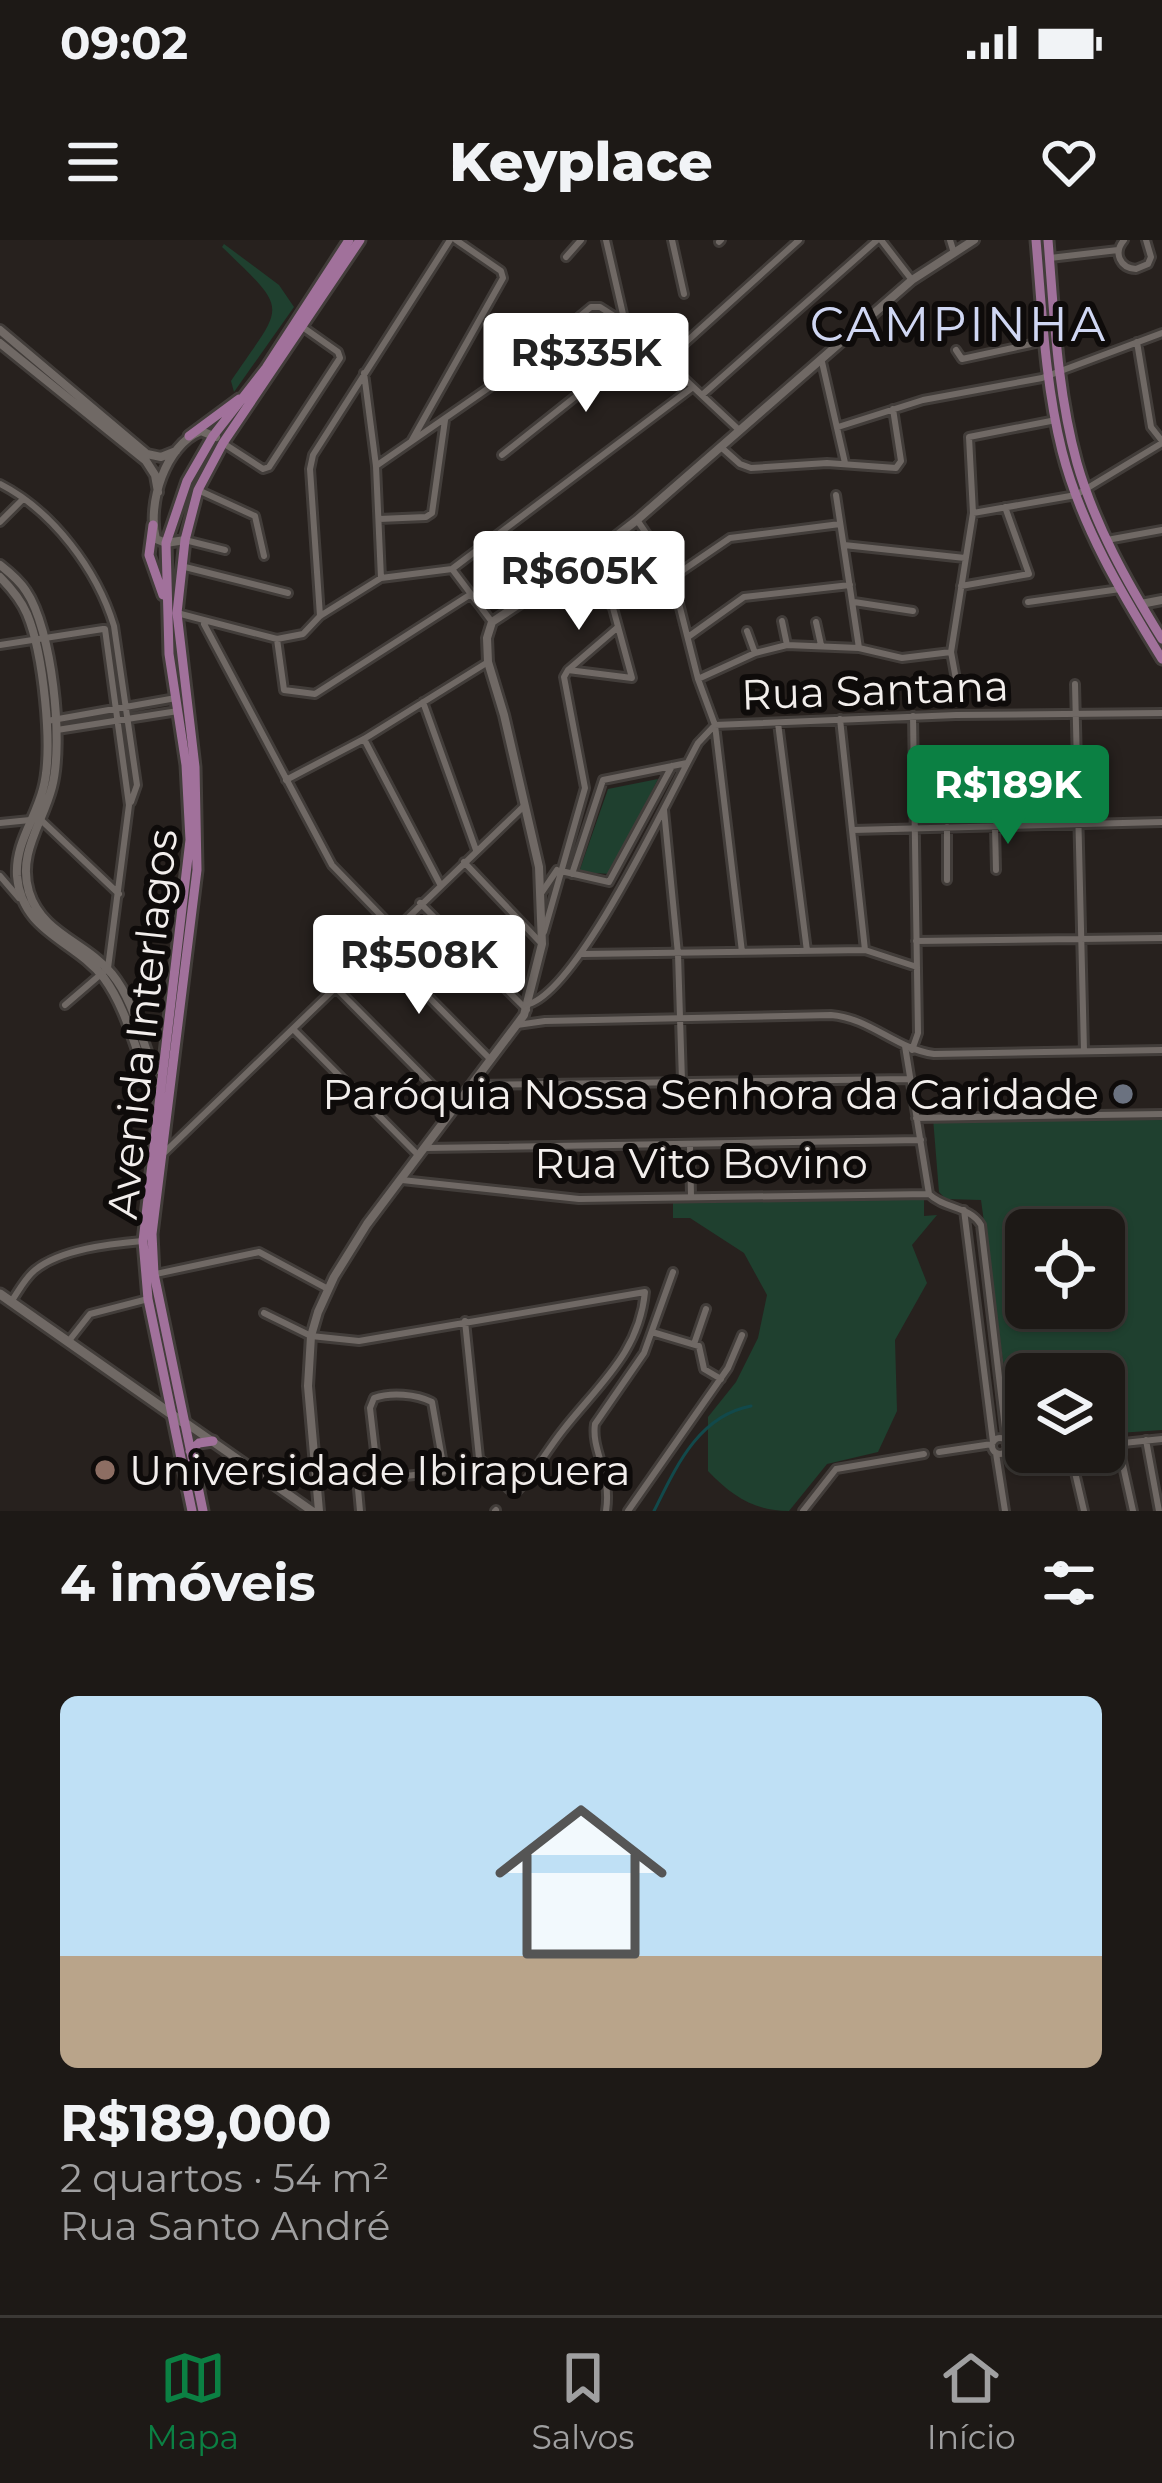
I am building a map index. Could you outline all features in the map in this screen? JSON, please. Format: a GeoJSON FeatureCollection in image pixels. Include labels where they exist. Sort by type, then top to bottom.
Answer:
{"type":"FeatureCollection","features":[{"type":"Feature","properties":{"kind":"main road","name":"Avenida Interlagos"},"geometry":{"type":"LineString","coordinates":[[203,1511],[143,1241],[198,841],[195,767],[177,614],[181,566],[198,490],[218,443],[346,240]]}},
{"type":"Feature","properties":{"kind":"main road","name":"Avenida Interlagos"},"geometry":{"type":"LineString","coordinates":[[165,1079],[188,878],[189,799],[165,600],[166,543],[187,481],[304,328],[360,240]]}},
{"type":"Feature","properties":{"kind":"main road"},"geometry":{"type":"LineString","coordinates":[[1036,240],[1045,341],[1081,492],[1162,639]]}},
{"type":"Feature","properties":{"kind":"main road"},"geometry":{"type":"LineString","coordinates":[[1048,240],[1056,420],[1120,589],[1162,659]]}},
{"type":"Feature","properties":{"kind":"main road"},"geometry":{"type":"LineString","coordinates":[[189,436],[249,392]]}},
{"type":"Feature","properties":{"kind":"main road"},"geometry":{"type":"LineString","coordinates":[[153,525],[150,559],[165,600]]}},
{"type":"Feature","properties":{"kind":"main road","name":"Avenida Interlagos"},"geometry":{"type":"LineString","coordinates":[[154,1160],[148,1299],[192,1511]]}},
{"type":"Feature","properties":{"kind":"main road"},"geometry":{"type":"LineString","coordinates":[[0,1294],[184,1423]]}},
{"type":"Feature","properties":{"kind":"main road"},"geometry":{"type":"LineString","coordinates":[[190,1451],[199,1443],[213,1441]]}},
{"type":"Feature","properties":{"kind":"street"},"geometry":{"type":"LineString","coordinates":[[320,616],[311,462],[364,371],[453,240],[503,278],[412,441]]}},
{"type":"Feature","properties":{"kind":"street"},"geometry":{"type":"LineString","coordinates":[[566,257],[580,240]]}},
{"type":"Feature","properties":{"kind":"street"},"geometry":{"type":"LineString","coordinates":[[606,240],[625,323]]}},
{"type":"Feature","properties":{"kind":"street"},"geometry":{"type":"LineString","coordinates":[[672,240],[684,294]]}},
{"type":"Feature","properties":{"kind":"street"},"geometry":{"type":"LineString","coordinates":[[664,361],[799,240]]}},
{"type":"Feature","properties":{"kind":"street"},"geometry":{"type":"LineString","coordinates":[[702,395],[879,240],[912,280]]}},
{"type":"Feature","properties":{"kind":"street"},"geometry":{"type":"LineString","coordinates":[[950,240],[954,253]]}},
{"type":"Feature","properties":{"kind":"street"},"geometry":{"type":"LineString","coordinates":[[542,939],[542,892],[488,662],[492,622],[637,520],[912,280],[974,240]]}},
{"type":"Feature","properties":{"kind":"street"},"geometry":{"type":"LineString","coordinates":[[1124,240],[1118,250],[1121,263],[1131,269],[1162,254],[1148,242]]}},
{"type":"Feature","properties":{"kind":"street"},"geometry":{"type":"LineString","coordinates":[[1148,242],[1148,264]]}},
{"type":"Feature","properties":{"kind":"street"},"geometry":{"type":"LineString","coordinates":[[1049,258],[1118,250]]}},
{"type":"Feature","properties":{"kind":"street"},"geometry":{"type":"LineString","coordinates":[[376,466],[516,369],[591,307],[600,307],[625,323],[741,432]]}},
{"type":"Feature","properties":{"kind":"street"},"geometry":{"type":"LineString","coordinates":[[225,550],[156,539],[158,492],[176,451],[200,430],[263,469],[269,466],[340,358],[304,328]]}},
{"type":"Feature","properties":{"kind":"street"},"geometry":{"type":"LineString","coordinates":[[0,330],[147,454],[161,457],[176,451]]}},
{"type":"Feature","properties":{"kind":"street"},"geometry":{"type":"LineString","coordinates":[[838,427],[893,409],[1054,373],[1162,333]]}},
{"type":"Feature","properties":{"kind":"street"},"geometry":{"type":"LineString","coordinates":[[956,350],[962,359],[1045,341]]}},
{"type":"Feature","properties":{"kind":"street"},"geometry":{"type":"LineString","coordinates":[[502,455],[645,342]]}},
{"type":"Feature","properties":{"kind":"street"},"geometry":{"type":"LineString","coordinates":[[973,513],[1081,492],[1162,442],[1150,427],[1137,342]]}},
{"type":"Feature","properties":{"kind":"street"},"geometry":{"type":"LineString","coordinates":[[0,343],[146,461],[158,492]]}},
{"type":"Feature","properties":{"kind":"street"},"geometry":{"type":"LineString","coordinates":[[821,362],[845,465]]}},
{"type":"Feature","properties":{"kind":"street"},"geometry":{"type":"LineString","coordinates":[[364,371],[376,466],[381,578]]}},
{"type":"Feature","properties":{"kind":"street"},"geometry":{"type":"LineString","coordinates":[[177,614],[278,639],[303,634],[320,616],[381,578],[452,569],[693,387]]}},
{"type":"Feature","properties":{"kind":"street"},"geometry":{"type":"LineString","coordinates":[[722,448],[751,468],[900,465],[893,409]]}},
{"type":"Feature","properties":{"kind":"street"},"geometry":{"type":"LineString","coordinates":[[380,519],[432,514],[445,420]]}},
{"type":"Feature","properties":{"kind":"street"},"geometry":{"type":"LineString","coordinates":[[957,685],[951,652],[973,513],[969,437],[1056,420]]}},
{"type":"Feature","properties":{"kind":"street"},"geometry":{"type":"LineString","coordinates":[[2,486],[53,524],[106,602],[123,720],[129,805],[105,971],[65,1005]]}},
{"type":"Feature","properties":{"kind":"street"},"geometry":{"type":"LineString","coordinates":[[198,490],[254,516],[264,556]]}},
{"type":"Feature","properties":{"kind":"street"},"geometry":{"type":"LineString","coordinates":[[836,495],[859,648]]}},
{"type":"Feature","properties":{"kind":"street"},"geometry":{"type":"LineString","coordinates":[[0,522],[24,498]]}},
{"type":"Feature","properties":{"kind":"street"},"geometry":{"type":"LineString","coordinates":[[962,586],[1028,575],[1005,507]]}},
{"type":"Feature","properties":{"kind":"street"},"geometry":{"type":"LineString","coordinates":[[637,520],[673,577],[698,680],[715,724],[742,952]]}},
{"type":"Feature","properties":{"kind":"street"},"geometry":{"type":"LineString","coordinates":[[673,577],[713,546],[739,535],[840,524]]}},
{"type":"Feature","properties":{"kind":"street"},"geometry":{"type":"LineString","coordinates":[[1107,539],[1162,530]]}},
{"type":"Feature","properties":{"kind":"street"},"geometry":{"type":"LineString","coordinates":[[844,545],[965,558]]}},
{"type":"Feature","properties":{"kind":"street"},"geometry":{"type":"LineString","coordinates":[[568,670],[632,678],[606,595],[580,564]]}},
{"type":"Feature","properties":{"kind":"street"},"geometry":{"type":"LineString","coordinates":[[0,565],[26,591],[52,725],[53,785],[18,859],[22,900]]}},
{"type":"Feature","properties":{"kind":"street"},"geometry":{"type":"LineString","coordinates":[[181,566],[288,593]]}},
{"type":"Feature","properties":{"kind":"street"},"geometry":{"type":"LineString","coordinates":[[452,569],[492,622]]}},
{"type":"Feature","properties":{"kind":"street"},"geometry":{"type":"LineString","coordinates":[[0,577],[20,601],[38,638]]}},
{"type":"Feature","properties":{"kind":"street"},"geometry":{"type":"LineString","coordinates":[[687,638],[743,597],[850,585]]}},
{"type":"Feature","properties":{"kind":"street"},"geometry":{"type":"LineString","coordinates":[[1028,602],[1120,589]]}},
{"type":"Feature","properties":{"kind":"street"},"geometry":{"type":"LineString","coordinates":[[278,639],[284,690],[315,694],[471,594]]}},
{"type":"Feature","properties":{"kind":"street"},"geometry":{"type":"LineString","coordinates":[[1141,604],[1162,600]]}},
{"type":"Feature","properties":{"kind":"street"},"geometry":{"type":"LineString","coordinates":[[854,602],[913,611]]}},
{"type":"Feature","properties":{"kind":"street"},"geometry":{"type":"LineString","coordinates":[[203,621],[332,865],[394,929]]}},
{"type":"Feature","properties":{"kind":"street"},"geometry":{"type":"LineString","coordinates":[[782,621],[788,644]]}},
{"type":"Feature","properties":{"kind":"street"},"geometry":{"type":"LineString","coordinates":[[816,622],[820,645]]}},
{"type":"Feature","properties":{"kind":"street"},"geometry":{"type":"LineString","coordinates":[[0,645],[109,627]]}},
{"type":"Feature","properties":{"kind":"street"},"geometry":{"type":"LineString","coordinates":[[316,1511],[308,1386],[311,1336],[328,1288],[367,1224],[527,1010],[559,869],[585,783],[564,677],[618,627]]}},
{"type":"Feature","properties":{"kind":"street"},"geometry":{"type":"LineString","coordinates":[[747,631],[755,653]]}},
{"type":"Feature","properties":{"kind":"street"},"geometry":{"type":"LineString","coordinates":[[698,680],[755,653],[788,644],[859,648],[902,658],[951,652]]}},
{"type":"Feature","properties":{"kind":"street"},"geometry":{"type":"LineString","coordinates":[[286,779],[364,739],[488,662]]}},
{"type":"Feature","properties":{"kind":"street"},"geometry":{"type":"LineString","coordinates":[[1075,684],[1084,1051]]}},
{"type":"Feature","properties":{"kind":"street"},"geometry":{"type":"LineString","coordinates":[[52,725],[176,698]]}},
{"type":"Feature","properties":{"kind":"street"},"geometry":{"type":"LineString","coordinates":[[423,702],[476,850]]}},
{"type":"Feature","properties":{"kind":"street"},"geometry":{"type":"LineString","coordinates":[[52,725],[178,711]]}},
{"type":"Feature","properties":{"kind":"street","name":"Rua Santana"},"geometry":{"type":"LineString","coordinates":[[527,1010],[583,953],[701,738],[715,724],[1162,712]]}},
{"type":"Feature","properties":{"kind":"street"},"geometry":{"type":"LineString","coordinates":[[913,716],[918,1033],[909,1048],[909,1079],[929,1193],[982,1225],[1005,1429]]}},
{"type":"Feature","properties":{"kind":"street"},"geometry":{"type":"LineString","coordinates":[[840,719],[865,950]]}},
{"type":"Feature","properties":{"kind":"street"},"geometry":{"type":"LineString","coordinates":[[778,721],[807,951]]}},
{"type":"Feature","properties":{"kind":"street"},"geometry":{"type":"LineString","coordinates":[[364,739],[440,884]]}},
{"type":"Feature","properties":{"kind":"street"},"geometry":{"type":"LineString","coordinates":[[572,874],[601,782],[687,763]]}},
{"type":"Feature","properties":{"kind":"street"},"geometry":{"type":"LineString","coordinates":[[559,869],[604,883],[611,880],[672,766]]}},
{"type":"Feature","properties":{"kind":"street"},"geometry":{"type":"LineString","coordinates":[[154,1160],[525,805]]}},
{"type":"Feature","properties":{"kind":"street"},"geometry":{"type":"LineString","coordinates":[[664,806],[678,954],[682,1082]]}},
{"type":"Feature","properties":{"kind":"street"},"geometry":{"type":"LineString","coordinates":[[36,818],[26,865],[31,898],[57,932],[105,971],[127,996],[150,1061],[165,1079]]}},
{"type":"Feature","properties":{"kind":"street"},"geometry":{"type":"LineString","coordinates":[[0,823],[36,818]]}},
{"type":"Feature","properties":{"kind":"street"},"geometry":{"type":"LineString","coordinates":[[36,818],[119,893]]}},
{"type":"Feature","properties":{"kind":"street"},"geometry":{"type":"LineString","coordinates":[[853,830],[1162,822]]}},
{"type":"Feature","properties":{"kind":"street"},"geometry":{"type":"LineString","coordinates":[[995,826],[996,870]]}},
{"type":"Feature","properties":{"kind":"street"},"geometry":{"type":"LineString","coordinates":[[947,827],[947,880]]}},
{"type":"Feature","properties":{"kind":"street"},"geometry":{"type":"LineString","coordinates":[[464,862],[542,939]]}},
{"type":"Feature","properties":{"kind":"street"},"geometry":{"type":"LineString","coordinates":[[542,892],[559,869]]}},
{"type":"Feature","properties":{"kind":"street"},"geometry":{"type":"LineString","coordinates":[[0,876],[46,933],[105,971]]}},
{"type":"Feature","properties":{"kind":"street"},"geometry":{"type":"LineString","coordinates":[[421,903],[527,1010],[545,1021]]}},
{"type":"Feature","properties":{"kind":"street"},"geometry":{"type":"LineString","coordinates":[[916,941],[1162,938]]}},
{"type":"Feature","properties":{"kind":"street"},"geometry":{"type":"LineString","coordinates":[[377,945],[491,1060]]}},
{"type":"Feature","properties":{"kind":"street"},"geometry":{"type":"LineString","coordinates":[[583,953],[865,950],[917,967]]}},
{"type":"Feature","properties":{"kind":"street"},"geometry":{"type":"LineString","coordinates":[[532,991],[556,983]]}},
{"type":"Feature","properties":{"kind":"street"},"geometry":{"type":"LineString","coordinates":[[335,987],[454,1107]]}},
{"type":"Feature","properties":{"kind":"street"},"geometry":{"type":"LineString","coordinates":[[517,1025],[847,1016],[909,1048],[934,1054],[1162,1051]]}},
{"type":"Feature","properties":{"kind":"street"},"geometry":{"type":"LineString","coordinates":[[294,1029],[422,1152],[921,1140]]}},
{"type":"Feature","properties":{"kind":"street"},"geometry":{"type":"LineString","coordinates":[[473,1085],[909,1079]]}},
{"type":"Feature","properties":{"kind":"street"},"geometry":{"type":"LineString","coordinates":[[916,1118],[1162,1114]]}},
{"type":"Feature","properties":{"kind":"street"},"geometry":{"type":"LineString","coordinates":[[690,1145],[691,1196]]}},
{"type":"Feature","properties":{"kind":"street","name":"Rua Vito Bovino"},"geometry":{"type":"LineString","coordinates":[[402,1180],[578,1199],[929,1193]]}},
{"type":"Feature","properties":{"kind":"street"},"geometry":{"type":"LineString","coordinates":[[964,1210],[1005,1511]]}},
{"type":"Feature","properties":{"kind":"street"},"geometry":{"type":"LineString","coordinates":[[11,1302],[32,1273],[44,1265],[143,1241]]}},
{"type":"Feature","properties":{"kind":"street"},"geometry":{"type":"LineString","coordinates":[[149,1275],[259,1252],[328,1288]]}},
{"type":"Feature","properties":{"kind":"street"},"geometry":{"type":"LineString","coordinates":[[606,1511],[608,1484],[594,1437],[596,1424],[634,1370],[674,1272]]}},
{"type":"Feature","properties":{"kind":"street"},"geometry":{"type":"LineString","coordinates":[[264,1313],[311,1336],[359,1341],[465,1322],[645,1292],[642,1316],[619,1366],[572,1418],[517,1492],[479,1458],[465,1322]]}},
{"type":"Feature","properties":{"kind":"street"},"geometry":{"type":"LineString","coordinates":[[976,1296],[989,1294]]}},
{"type":"Feature","properties":{"kind":"street"},"geometry":{"type":"LineString","coordinates":[[68,1342],[90,1314],[148,1299]]}},
{"type":"Feature","properties":{"kind":"street"},"geometry":{"type":"LineString","coordinates":[[694,1344],[706,1309]]}},
{"type":"Feature","properties":{"kind":"street"},"geometry":{"type":"LineString","coordinates":[[652,1332],[694,1344],[701,1350],[704,1369],[721,1378]]}},
{"type":"Feature","properties":{"kind":"street"},"geometry":{"type":"LineString","coordinates":[[628,1511],[721,1378],[742,1336]]}},
{"type":"Feature","properties":{"kind":"street"},"geometry":{"type":"LineString","coordinates":[[378,1477],[370,1408],[383,1395],[418,1396],[432,1402],[444,1470]]}},
{"type":"Feature","properties":{"kind":"street"},"geometry":{"type":"LineString","coordinates":[[184,1423],[316,1511]]}},
{"type":"Feature","properties":{"kind":"street"},"geometry":{"type":"LineString","coordinates":[[994,1446],[1001,1438],[1005,1443]]}},
{"type":"Feature","properties":{"kind":"street"},"geometry":{"type":"LineString","coordinates":[[1125,1442],[1162,1439]]}},
{"type":"Feature","properties":{"kind":"street"},"geometry":{"type":"LineString","coordinates":[[1146,1440],[1159,1511]]}},
{"type":"Feature","properties":{"kind":"street"},"geometry":{"type":"LineString","coordinates":[[939,1452],[1005,1446]]}},
{"type":"Feature","properties":{"kind":"street"},"geometry":{"type":"LineString","coordinates":[[803,1511],[836,1469],[924,1454]]}},
{"type":"Feature","properties":{"kind":"street"},"geometry":{"type":"LineString","coordinates":[[360,1511],[360,1484],[378,1477],[457,1470]]}},
{"type":"Feature","properties":{"kind":"street"},"geometry":{"type":"LineString","coordinates":[[1075,1473],[1084,1511]]}},
{"type":"Feature","properties":{"kind":"street"},"geometry":{"type":"LineString","coordinates":[[1125,1473],[1133,1511]]}},
{"type":"Feature","properties":{"kind":"street"},"geometry":{"type":"LineString","coordinates":[[1152,1475],[1162,1474]]}},
{"type":"Feature","properties":{"kind":"green space"},"geometry":{"type":"Polygon","coordinates":[[[224,244],[279,285],[294,307],[234,392],[231,381],[261,337],[272,310],[260,285],[224,244]]]}},
{"type":"Feature","properties":{"kind":"green space"},"geometry":{"type":"Polygon","coordinates":[[[658,779],[610,874],[579,872],[608,789],[658,779]]]}},
{"type":"Feature","properties":{"kind":"green space"},"geometry":{"type":"Polygon","coordinates":[[[933,1118],[1162,1118],[1162,1430],[1125,1433],[1125,1353],[1005,1353],[1005,1375],[981,1200],[946,1199],[939,1192],[933,1118]]]}},
{"type":"Feature","properties":{"kind":"green space"},"geometry":{"type":"Polygon","coordinates":[[[924,1197],[924,1216],[937,1215],[912,1245],[927,1283],[895,1340],[897,1411],[878,1452],[827,1464],[789,1511],[754,1505],[735,1495],[708,1471],[708,1417],[736,1382],[758,1338],[767,1295],[744,1253],[690,1218],[673,1218],[673,1199],[924,1197]]]}},
{"type":"Feature","properties":{"kind":"waterway"},"geometry":{"type":"LineString","coordinates":[[654,1511],[680,1461],[703,1432],[717,1420],[751,1406]]}},
{"type":"Feature","properties":{"kind":"place","name":"Paróquia Nossa Senhora da Caridade"},"geometry":{"type":"Point","coordinates":[1123,1094]}},
{"type":"Feature","properties":{"kind":"place","name":"Universidade Ibirapuera"},"geometry":{"type":"Point","coordinates":[105,1470]}},
{"type":"Feature","properties":{"kind":"district","name":"CAMPINHA"},"geometry":{"type":"Point","coordinates":[959,324]}}]}
